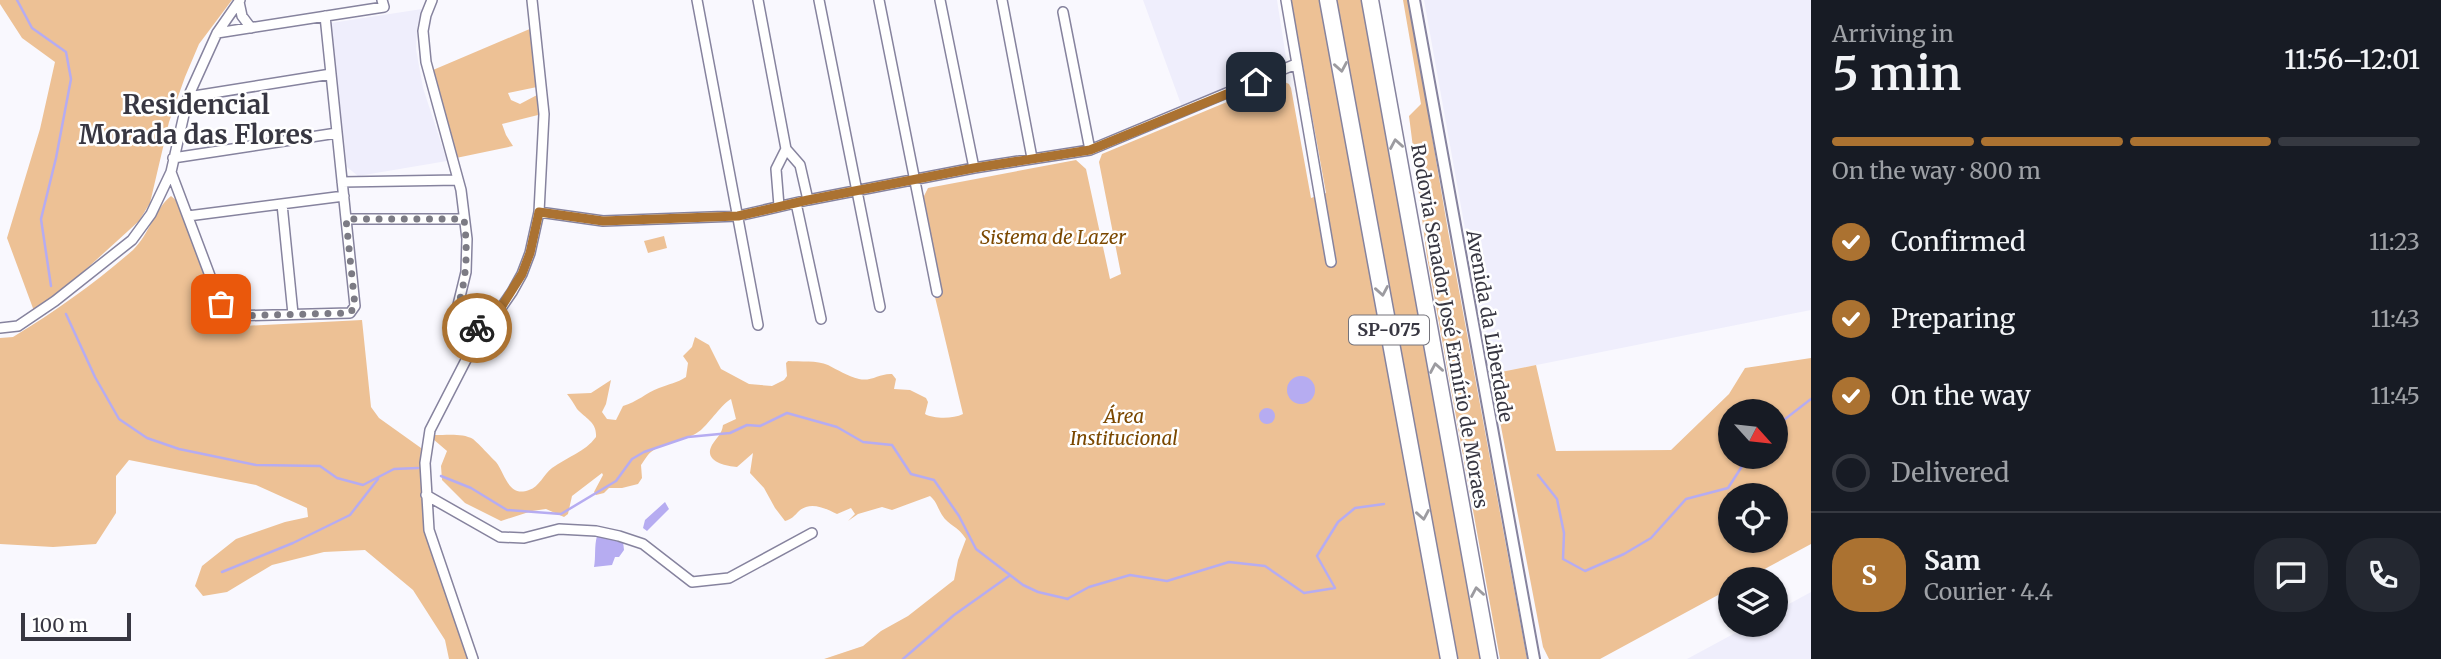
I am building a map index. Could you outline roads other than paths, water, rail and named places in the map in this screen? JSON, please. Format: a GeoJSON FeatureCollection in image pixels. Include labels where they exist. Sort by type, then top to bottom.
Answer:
{"type":"FeatureCollection","features":[{"type":"Feature","properties":{"kind":"highway","name":"SP-075"},"geometry":{"type":"LineString","coordinates":[[1328,0],[1449,659]]}},
{"type":"Feature","properties":{"kind":"highway","name":"Rodovia Senador José Ermírio de Moraes"},"geometry":{"type":"LineString","coordinates":[[1370,0],[1489,659]]}},
{"type":"Feature","properties":{"kind":"street"},"geometry":{"type":"LineString","coordinates":[[432,0],[423,31],[426,62],[458,180],[467,239],[466,272],[457,309],[461,317],[485,333]]}},
{"type":"Feature","properties":{"kind":"street"},"geometry":{"type":"LineString","coordinates":[[473,659],[429,530],[425,463],[430,430],[467,358],[522,274],[530,253],[539,212],[544,114],[532,0]]}},
{"type":"Feature","properties":{"kind":"street"},"geometry":{"type":"LineString","coordinates":[[697,0],[758,324]]}},
{"type":"Feature","properties":{"kind":"street"},"geometry":{"type":"LineString","coordinates":[[758,0],[786,149],[800,165],[808,200]]}},
{"type":"Feature","properties":{"kind":"street"},"geometry":{"type":"LineString","coordinates":[[819,0],[880,307]]}},
{"type":"Feature","properties":{"kind":"street"},"geometry":{"type":"LineString","coordinates":[[879,0],[937,292]]}},
{"type":"Feature","properties":{"kind":"street"},"geometry":{"type":"LineString","coordinates":[[940,0],[974,168]]}},
{"type":"Feature","properties":{"kind":"street"},"geometry":{"type":"LineString","coordinates":[[1002,0],[1032,158]]}},
{"type":"Feature","properties":{"kind":"street"},"geometry":{"type":"LineString","coordinates":[[1286,0],[1331,262]]}},
{"type":"Feature","properties":{"kind":"street","name":"Avenida da Liberdade"},"geometry":{"type":"LineString","coordinates":[[1414,0],[1534,659]]}},
{"type":"Feature","properties":{"kind":"street"},"geometry":{"type":"LineString","coordinates":[[240,1],[242,16],[251,28]]}},
{"type":"Feature","properties":{"kind":"street"},"geometry":{"type":"LineString","coordinates":[[0,328],[18,327],[132,240],[151,214],[171,172],[188,97],[217,33],[240,1]]}},
{"type":"Feature","properties":{"kind":"street"},"geometry":{"type":"LineString","coordinates":[[217,33],[383,4]]}},
{"type":"Feature","properties":{"kind":"street"},"geometry":{"type":"LineString","coordinates":[[1063,12],[1090,150]]}},
{"type":"Feature","properties":{"kind":"street"},"geometry":{"type":"LineString","coordinates":[[171,172],[221,304],[229,316],[350,313],[355,306],[325,16]]}},
{"type":"Feature","properties":{"kind":"street"},"geometry":{"type":"LineString","coordinates":[[539,212],[603,221],[738,216],[974,168],[1090,150],[1296,64]]}},
{"type":"Feature","properties":{"kind":"street"},"geometry":{"type":"LineString","coordinates":[[188,97],[331,74]]}},
{"type":"Feature","properties":{"kind":"street"},"geometry":{"type":"LineString","coordinates":[[173,158],[337,133]]}},
{"type":"Feature","properties":{"kind":"street"},"geometry":{"type":"LineString","coordinates":[[779,206],[776,169],[786,149]]}},
{"type":"Feature","properties":{"kind":"street"},"geometry":{"type":"LineString","coordinates":[[342,182],[458,180]]}},
{"type":"Feature","properties":{"kind":"street"},"geometry":{"type":"LineString","coordinates":[[188,216],[344,196]]}},
{"type":"Feature","properties":{"kind":"street"},"geometry":{"type":"LineString","coordinates":[[796,203],[821,319]]}},
{"type":"Feature","properties":{"kind":"street"},"geometry":{"type":"LineString","coordinates":[[282,204],[293,314]]}},
{"type":"Feature","properties":{"kind":"street"},"geometry":{"type":"LineString","coordinates":[[346,219],[464,219]]}},
{"type":"Feature","properties":{"kind":"street"},"geometry":{"type":"LineString","coordinates":[[0,319],[18,327]]}},
{"type":"Feature","properties":{"kind":"street"},"geometry":{"type":"LineString","coordinates":[[426,495],[500,537],[524,538],[559,529],[596,531],[619,536],[643,544],[692,582],[729,578],[812,533]]}},
{"type":"Feature","properties":{"kind":"waterway"},"geometry":{"type":"LineString","coordinates":[[17,0],[32,28],[66,52],[71,79],[41,219],[51,286]]}},
{"type":"Feature","properties":{"kind":"waterway"},"geometry":{"type":"LineString","coordinates":[[66,314],[95,377],[119,419],[147,438],[179,449],[256,465],[320,466],[337,478],[363,485],[394,469],[418,468]]}},
{"type":"Feature","properties":{"kind":"waterway"},"geometry":{"type":"LineString","coordinates":[[1788,417],[1811,399]]}},
{"type":"Feature","properties":{"kind":"waterway"},"geometry":{"type":"LineString","coordinates":[[441,476],[471,488],[507,510],[561,514],[616,481],[632,459],[644,452],[688,437],[730,433],[747,425],[760,426],[787,413],[837,427],[863,442],[892,445],[911,474],[934,480],[959,516],[976,549],[1023,585],[1038,592],[1068,599]]}},
{"type":"Feature","properties":{"kind":"waterway"},"geometry":{"type":"LineString","coordinates":[[1538,475],[1557,499],[1564,533],[1563,559],[1585,571],[1624,554],[1651,538],[1686,499],[1728,488],[1740,469]]}},
{"type":"Feature","properties":{"kind":"waterway"},"geometry":{"type":"LineString","coordinates":[[222,572],[293,543],[350,515],[378,479]]}},
{"type":"Feature","properties":{"kind":"waterway"},"geometry":{"type":"LineString","coordinates":[[1067,599],[1089,587],[1130,575],[1167,581],[1229,562],[1265,566],[1304,593],[1335,588],[1317,556],[1338,522],[1355,508],[1384,504]]}},
{"type":"Feature","properties":{"kind":"waterway"},"geometry":{"type":"LineString","coordinates":[[903,659],[954,615],[1009,576]]}},
{"type":"Feature","properties":{"kind":"district","name":"Residencial Morada das Flores"},"geometry":{"type":"Point","coordinates":[196,120]}},
{"type":"Feature","properties":{"kind":"park label","name":"Sistema de Lazer"},"geometry":{"type":"Point","coordinates":[1053,237]}},
{"type":"Feature","properties":{"kind":"park label","name":"Área Institucional"},"geometry":{"type":"Point","coordinates":[1124,427]}}]}
